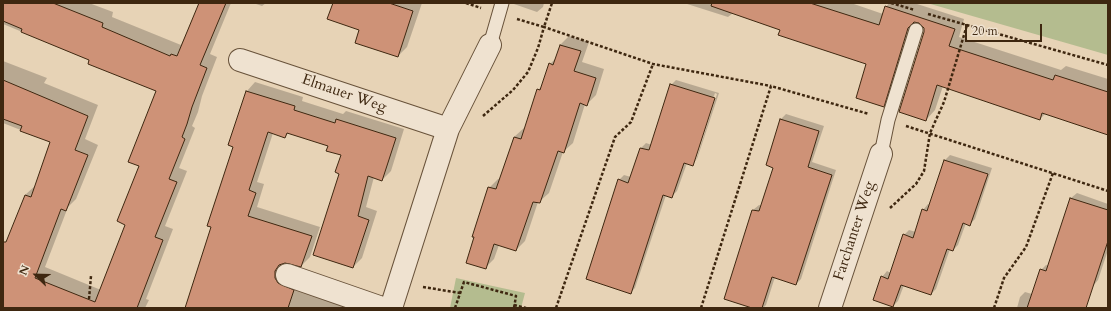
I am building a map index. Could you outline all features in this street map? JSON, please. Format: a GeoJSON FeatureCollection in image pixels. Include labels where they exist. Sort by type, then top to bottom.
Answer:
{"type":"FeatureCollection","features":[{"type":"Feature","properties":{"kind":"street"},"geometry":{"type":"LineString","coordinates":[[391,308],[448,129],[490,45]]}},
{"type":"Feature","properties":{"kind":"street","name":"Elmauer Weg"},"geometry":{"type":"LineString","coordinates":[[240,60],[448,129]]}},
{"type":"Feature","properties":{"kind":"street","name":"Farchanter Weg"},"geometry":{"type":"LineString","coordinates":[[830,308],[880,154]]}},
{"type":"Feature","properties":{"kind":"street"},"geometry":{"type":"LineString","coordinates":[[287,275],[382,308]]}},
{"type":"Feature","properties":{"kind":"lane"},"geometry":{"type":"LineString","coordinates":[[490,45],[501,8]]}},
{"type":"Feature","properties":{"kind":"lane"},"geometry":{"type":"LineString","coordinates":[[880,154],[888,120],[916,30]]}},
{"type":"Feature","properties":{"kind":"path"},"geometry":{"type":"LineString","coordinates":[[480,118],[513,90],[528,72],[538,48],[552,3]]}},
{"type":"Feature","properties":{"kind":"path"},"geometry":{"type":"LineString","coordinates":[[891,3],[918,11]]}},
{"type":"Feature","properties":{"kind":"path"},"geometry":{"type":"LineString","coordinates":[[501,8],[544,27],[653,64],[771,86],[930,133],[1108,191]]}},
{"type":"Feature","properties":{"kind":"path"},"geometry":{"type":"LineString","coordinates":[[925,13],[1108,65]]}},
{"type":"Feature","properties":{"kind":"path"},"geometry":{"type":"LineString","coordinates":[[888,210],[916,184],[924,172],[930,133],[944,102],[967,25]]}},
{"type":"Feature","properties":{"kind":"path"},"geometry":{"type":"LineString","coordinates":[[556,308],[615,137],[631,122],[653,64]]}},
{"type":"Feature","properties":{"kind":"path"},"geometry":{"type":"LineString","coordinates":[[701,308],[771,86]]}},
{"type":"Feature","properties":{"kind":"path"},"geometry":{"type":"LineString","coordinates":[[994,308],[1004,278],[1026,247],[1053,173]]}},
{"type":"Feature","properties":{"kind":"path"},"geometry":{"type":"LineString","coordinates":[[89,299],[91,276]]}},
{"type":"Feature","properties":{"kind":"path"},"geometry":{"type":"LineString","coordinates":[[399,282],[460,293]]}},
{"type":"Feature","properties":{"kind":"path"},"geometry":{"type":"LineString","coordinates":[[455,308],[464,282],[516,296],[514,307],[526,308]]}},
{"type":"Feature","properties":{"kind":"green space"},"geometry":{"type":"Polygon","coordinates":[[[927,3],[1108,3],[1108,55],[927,3]]]}},
{"type":"Feature","properties":{"kind":"green space"},"geometry":{"type":"Polygon","coordinates":[[[456,278],[525,293],[521,308],[450,308],[456,278]]]}},
{"type":"Feature","properties":{"kind":"building"},"geometry":{"type":"Polygon","coordinates":[[[3,3],[53,3],[103,23],[102,27],[170,56],[171,54],[177,56],[199,3],[226,3],[200,65],[207,68],[182,137],[185,139],[169,179],[177,182],[155,237],[163,240],[137,308],[3,308],[3,242],[6,242],[25,195],[31,197],[50,142],[20,131],[22,126],[3,119],[3,80],[88,116],[75,150],[88,155],[66,211],[61,209],[35,278],[95,302],[125,225],[117,221],[139,166],[128,162],[156,91],[88,64],[89,60],[21,32],[22,29],[3,21],[3,3]]]}},
{"type":"Feature","properties":{"kind":"building"},"geometry":{"type":"Polygon","coordinates":[[[333,3],[389,3],[413,11],[398,57],[355,43],[359,30],[327,19],[333,3]]]}},
{"type":"Feature","properties":{"kind":"building"},"geometry":{"type":"Polygon","coordinates":[[[712,3],[810,3],[879,25],[885,6],[955,29],[949,46],[1053,80],[1055,75],[1108,92],[1108,135],[1042,113],[1040,120],[937,85],[926,121],[899,112],[924,32],[924,28],[919,23],[914,22],[908,28],[884,107],[856,98],[866,64],[778,35],[780,30],[711,6],[712,3]]]}},
{"type":"Feature","properties":{"kind":"building"},"geometry":{"type":"Polygon","coordinates":[[[560,45],[581,51],[574,71],[596,78],[587,106],[580,103],[564,153],[558,151],[540,203],[533,202],[516,251],[494,244],[486,269],[466,263],[474,237],[472,237],[488,187],[496,189],[514,137],[521,139],[537,89],[540,90],[549,63],[553,65],[560,45]]]}},
{"type":"Feature","properties":{"kind":"building"},"geometry":{"type":"Polygon","coordinates":[[[670,84],[715,98],[693,166],[684,163],[672,198],[663,195],[631,294],[586,279],[618,179],[628,183],[640,148],[649,150],[670,84]]]}},
{"type":"Feature","properties":{"kind":"building"},"geometry":{"type":"Polygon","coordinates":[[[246,91],[295,106],[294,110],[335,123],[336,119],[396,138],[382,181],[368,176],[358,216],[369,220],[353,268],[313,255],[339,174],[335,172],[341,155],[326,151],[328,146],[287,133],[285,138],[268,132],[249,190],[256,193],[248,216],[312,236],[301,267],[285,263],[279,265],[275,271],[275,278],[278,283],[294,290],[288,308],[185,308],[211,227],[207,226],[233,147],[228,145],[246,91]]]}},
{"type":"Feature","properties":{"kind":"building"},"geometry":{"type":"Polygon","coordinates":[[[780,119],[819,131],[808,167],[832,175],[796,285],[772,277],[762,308],[752,308],[724,299],[752,210],[759,211],[773,168],[766,165],[780,119]]]}},
{"type":"Feature","properties":{"kind":"building"},"geometry":{"type":"Polygon","coordinates":[[[944,160],[988,174],[970,226],[963,223],[953,251],[947,249],[931,295],[901,285],[893,307],[873,300],[881,276],[888,279],[903,234],[913,238],[922,209],[927,211],[944,160]]]}},
{"type":"Feature","properties":{"kind":"building"},"geometry":{"type":"Polygon","coordinates":[[[1070,198],[1108,210],[1108,241],[1086,308],[1027,308],[1040,269],[1046,271],[1070,198]]]}}]}
